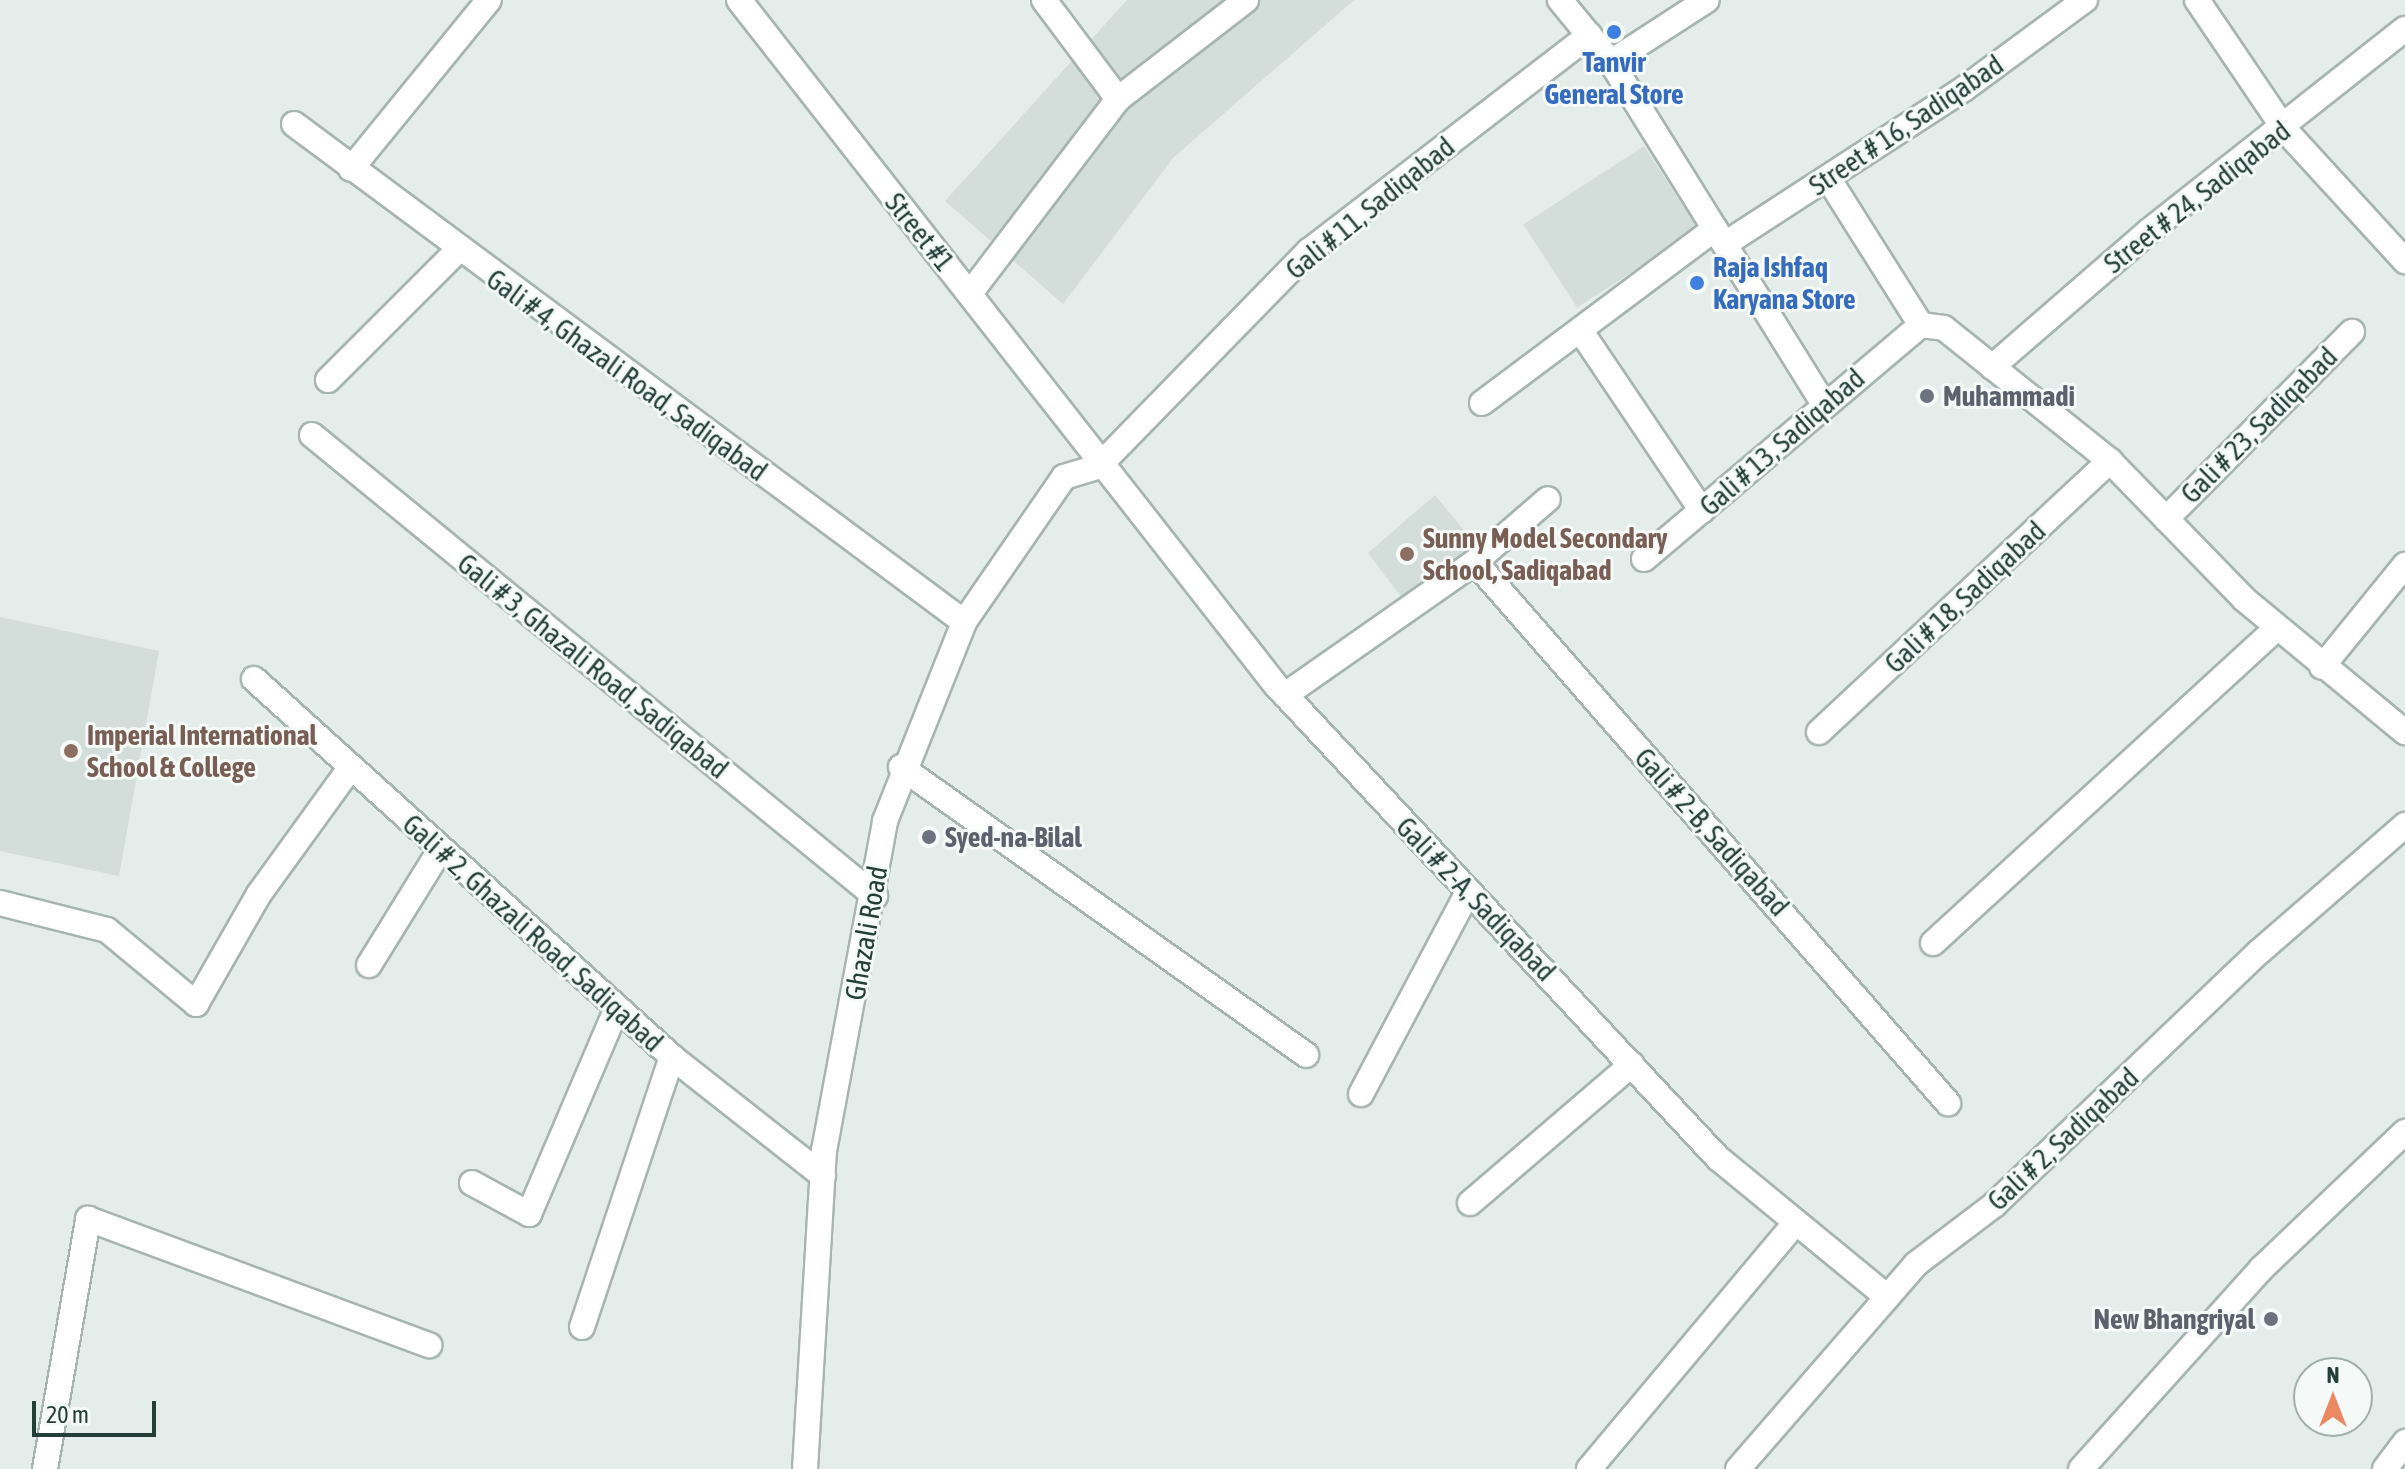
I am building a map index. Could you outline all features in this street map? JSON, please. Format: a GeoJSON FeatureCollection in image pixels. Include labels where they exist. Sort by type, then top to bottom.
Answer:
{"type":"FeatureCollection","features":[{"type":"Feature","properties":{"kind":"street"},"geometry":{"type":"LineString","coordinates":[[351,169],[489,0]]}},
{"type":"Feature","properties":{"kind":"street","name":"Street #1"},"geometry":{"type":"LineString","coordinates":[[739,0],[971,292],[1099,466]]}},
{"type":"Feature","properties":{"kind":"street"},"geometry":{"type":"LineString","coordinates":[[1044,0],[1118,99]]}},
{"type":"Feature","properties":{"kind":"street"},"geometry":{"type":"LineString","coordinates":[[971,292],[1118,99],[1246,0]]}},
{"type":"Feature","properties":{"kind":"street"},"geometry":{"type":"LineString","coordinates":[[1560,0],[1611,62],[1824,404]]}},
{"type":"Feature","properties":{"kind":"street"},"geometry":{"type":"LineString","coordinates":[[1611,62],[1707,0]]}},
{"type":"Feature","properties":{"kind":"street","name":"Street # 16, Sadiqabad"},"geometry":{"type":"LineString","coordinates":[[1482,403],[1580,330],[1720,236],[1828,178],[2085,0]]}},
{"type":"Feature","properties":{"kind":"street"},"geometry":{"type":"LineString","coordinates":[[2197,0],[2285,130],[2405,261]]}},
{"type":"Feature","properties":{"kind":"street","name":"Street # 24, Sadiqabad"},"geometry":{"type":"LineString","coordinates":[[1992,367],[2149,231],[2285,130],[2405,29]]}},
{"type":"Feature","properties":{"kind":"street","name":"Gali # 11, Sadiqabad"},"geometry":{"type":"LineString","coordinates":[[1099,466],[1309,251],[1589,35]]}},
{"type":"Feature","properties":{"kind":"street","name":"Gali # 4, Ghazali Road, Sadiqabad"},"geometry":{"type":"LineString","coordinates":[[294,124],[458,250],[964,622]]}},
{"type":"Feature","properties":{"kind":"street"},"geometry":{"type":"LineString","coordinates":[[1828,178],[1921,325],[1944,328],[2110,461],[2277,628],[2405,732]]}},
{"type":"Feature","properties":{"kind":"street"},"geometry":{"type":"LineString","coordinates":[[328,380],[458,250]]}},
{"type":"Feature","properties":{"kind":"street","name":"Gali # 13, Sadiqabad"},"geometry":{"type":"LineString","coordinates":[[1644,559],[1921,325]]}},
{"type":"Feature","properties":{"kind":"street"},"geometry":{"type":"LineString","coordinates":[[1580,330],[1702,511]]}},
{"type":"Feature","properties":{"kind":"street","name":"Gali # 23, Sadiqabad"},"geometry":{"type":"LineString","coordinates":[[2166,519],[2352,332]]}},
{"type":"Feature","properties":{"kind":"street","name":"Gali # 3, Ghazali Road, Sadiqabad"},"geometry":{"type":"LineString","coordinates":[[312,435],[875,896]]}},
{"type":"Feature","properties":{"kind":"street","name":"Gali # 18, Sadiqabad"},"geometry":{"type":"LineString","coordinates":[[1819,732],[2110,461]]}},
{"type":"Feature","properties":{"kind":"street","name":"Ghazali Road"},"geometry":{"type":"LineString","coordinates":[[805,1469],[823,1176],[901,767],[964,622],[1064,477],[1099,466]]}},
{"type":"Feature","properties":{"kind":"street","name":"Gali # 2-A, Sadiqabad"},"geometry":{"type":"LineString","coordinates":[[1099,466],[1285,695],[1718,1158],[1887,1297]]}},
{"type":"Feature","properties":{"kind":"street"},"geometry":{"type":"LineString","coordinates":[[1285,695],[1475,562],[1548,499]]}},
{"type":"Feature","properties":{"kind":"street","name":"Gali # 2-B, Sadiqabad"},"geometry":{"type":"LineString","coordinates":[[1475,562],[1948,1103]]}},
{"type":"Feature","properties":{"kind":"street"},"geometry":{"type":"LineString","coordinates":[[2322,667],[2405,565]]}},
{"type":"Feature","properties":{"kind":"street"},"geometry":{"type":"LineString","coordinates":[[1933,943],[2277,628]]}},
{"type":"Feature","properties":{"kind":"street","name":"Gali # 2, Ghazali Road, Sadiqabad"},"geometry":{"type":"LineString","coordinates":[[254,679],[672,1057],[823,1176]]}},
{"type":"Feature","properties":{"kind":"street"},"geometry":{"type":"LineString","coordinates":[[0,903],[107,930],[196,1004],[259,894],[351,767]]}},
{"type":"Feature","properties":{"kind":"street"},"geometry":{"type":"LineString","coordinates":[[901,767],[1306,1055]]}},
{"type":"Feature","properties":{"kind":"street","name":"Gali # 2, Sadiqabad"},"geometry":{"type":"LineString","coordinates":[[1738,1469],[1887,1297],[2405,825]]}},
{"type":"Feature","properties":{"kind":"street"},"geometry":{"type":"LineString","coordinates":[[369,965],[440,850]]}},
{"type":"Feature","properties":{"kind":"street"},"geometry":{"type":"LineString","coordinates":[[1361,1094],[1468,892]]}},
{"type":"Feature","properties":{"kind":"street"},"geometry":{"type":"LineString","coordinates":[[472,1183],[529,1214],[617,1008]]}},
{"type":"Feature","properties":{"kind":"street"},"geometry":{"type":"LineString","coordinates":[[582,1327],[672,1057]]}},
{"type":"Feature","properties":{"kind":"street"},"geometry":{"type":"LineString","coordinates":[[1470,1203],[1632,1064]]}},
{"type":"Feature","properties":{"kind":"street"},"geometry":{"type":"LineString","coordinates":[[2081,1469],[2261,1269],[2405,1132]]}},
{"type":"Feature","properties":{"kind":"street"},"geometry":{"type":"LineString","coordinates":[[45,1469],[88,1219],[429,1345]]}},
{"type":"Feature","properties":{"kind":"street"},"geometry":{"type":"LineString","coordinates":[[1589,1469],[1796,1222]]}},
{"type":"Feature","properties":{"kind":"street"},"geometry":{"type":"LineString","coordinates":[[2385,1469],[2405,1442]]}},
{"type":"Feature","properties":{"kind":"shaded area"},"geometry":{"type":"Polygon","coordinates":[[[1127,0],[1354,0],[1173,158],[1063,304],[945,201],[1127,0]]]}},
{"type":"Feature","properties":{"kind":"shaded area"},"geometry":{"type":"Polygon","coordinates":[[[1644,146],[1698,229],[1577,307],[1523,224],[1644,146]]]}},
{"type":"Feature","properties":{"kind":"shaded area"},"geometry":{"type":"Polygon","coordinates":[[[1435,495],[1477,546],[1402,598],[1368,553],[1435,495]]]}},
{"type":"Feature","properties":{"kind":"shaded area","name":"Imperial International School & College"},"geometry":{"type":"Polygon","coordinates":[[[0,617],[159,651],[119,876],[0,851],[0,617]]]}},
{"type":"Feature","properties":{"kind":"place","name":"Tanvir General Store"},"geometry":{"type":"Point","coordinates":[1614,32]}},
{"type":"Feature","properties":{"kind":"place","name":"Raja Ishfaq Karyana Store"},"geometry":{"type":"Point","coordinates":[1697,283]}},
{"type":"Feature","properties":{"kind":"place","name":"Muhammadi"},"geometry":{"type":"Point","coordinates":[1927,396]}},
{"type":"Feature","properties":{"kind":"place","name":"Sunny Model Secondary School, Sadiqabad"},"geometry":{"type":"Point","coordinates":[1407,554]}},
{"type":"Feature","properties":{"kind":"place","name":"Imperial International School & College"},"geometry":{"type":"Point","coordinates":[71,751]}},
{"type":"Feature","properties":{"kind":"place","name":"Syed-na-Bilal"},"geometry":{"type":"Point","coordinates":[929,837]}},
{"type":"Feature","properties":{"kind":"place","name":"New Bhangriyal"},"geometry":{"type":"Point","coordinates":[2271,1319]}}]}
